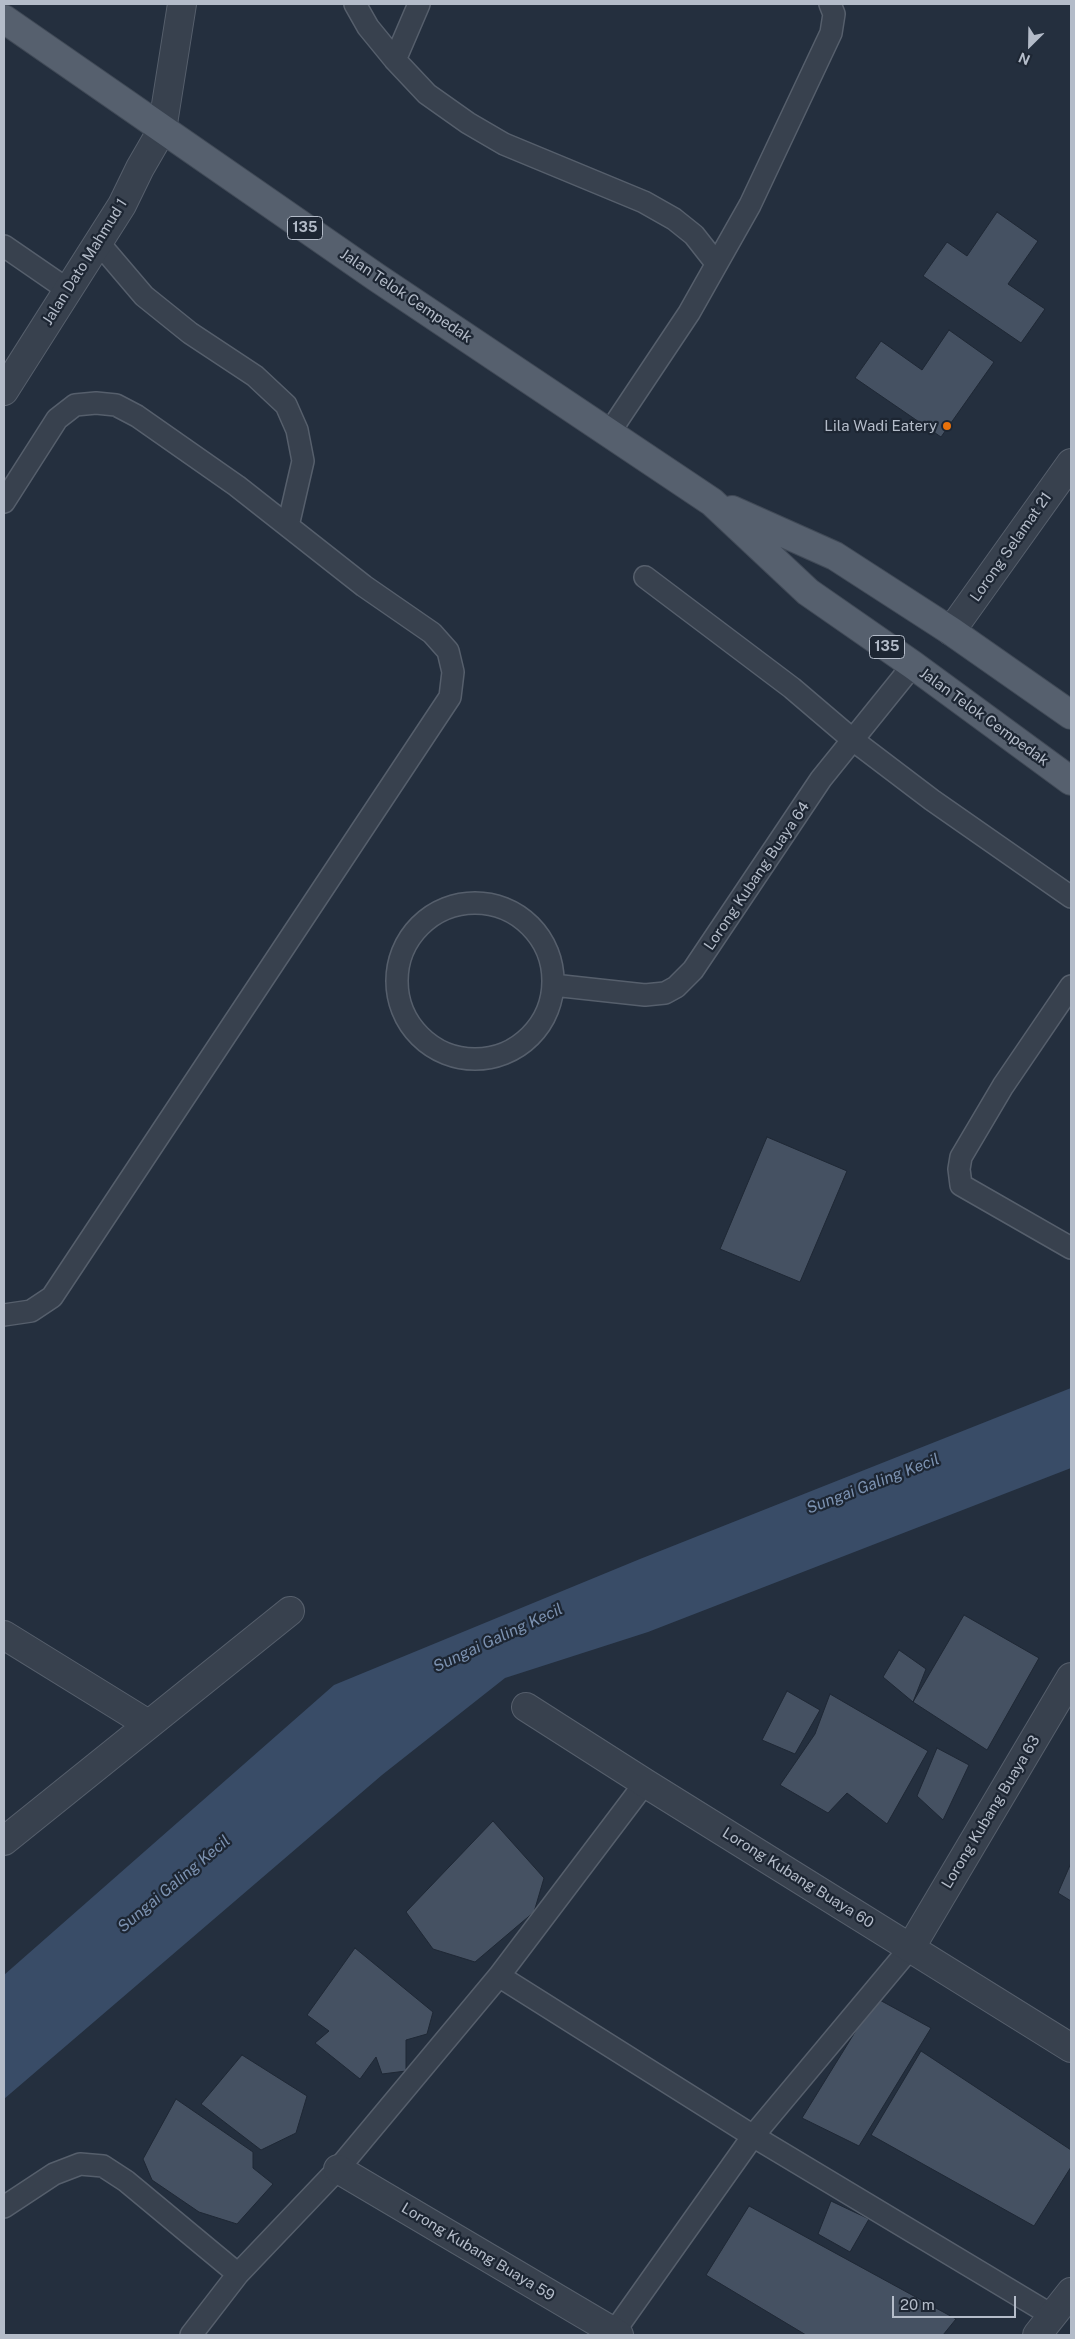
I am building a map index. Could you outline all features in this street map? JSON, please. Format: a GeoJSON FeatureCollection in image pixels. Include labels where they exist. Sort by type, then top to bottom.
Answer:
{"type":"FeatureCollection","features":[{"type":"Feature","properties":{"kind":"main road","name":"Jalan Telok Cempedak"},"geometry":{"type":"LineString","coordinates":[[4,19],[162,130],[712,502],[808,592],[1071,780]]}},
{"type":"Feature","properties":{"kind":"main road","name":"Jalan Telok Cempedak"},"geometry":{"type":"LineString","coordinates":[[712,502],[835,556],[952,631],[1071,716]]}},
{"type":"Feature","properties":{"kind":"street"},"geometry":{"type":"LineString","coordinates":[[162,130],[182,4]]}},
{"type":"Feature","properties":{"kind":"street","name":"Jalan Dato Mahmud 1"},"geometry":{"type":"LineString","coordinates":[[4,391],[122,205],[140,168],[162,130]]}},
{"type":"Feature","properties":{"kind":"street","name":"Lorong Selamat 21"},"geometry":{"type":"LineString","coordinates":[[952,631],[1071,463]]}},
{"type":"Feature","properties":{"kind":"street"},"geometry":{"type":"LineString","coordinates":[[4,1841],[290,1611]]}},
{"type":"Feature","properties":{"kind":"street"},"geometry":{"type":"LineString","coordinates":[[4,1635],[148,1724]]}},
{"type":"Feature","properties":{"kind":"street","name":"Lorong Kubang Buaya 63"},"geometry":{"type":"LineString","coordinates":[[911,1947],[1071,1677]]}},
{"type":"Feature","properties":{"kind":"street","name":"Lorong Kubang Buaya 60"},"geometry":{"type":"LineString","coordinates":[[526,1707],[1071,2048]]}},
{"type":"Feature","properties":{"kind":"street","name":"Lorong Kubang Buaya 59"},"geometry":{"type":"LineString","coordinates":[[338,2169],[614,2334]]}},
{"type":"Feature","properties":{"kind":"street"},"geometry":{"type":"LineString","coordinates":[[1045,2326],[1071,2292]]}},
{"type":"Feature","properties":{"kind":"lane"},"geometry":{"type":"LineString","coordinates":[[355,4],[368,27],[395,60],[427,94],[468,123],[504,144],[644,202],[674,220],[694,235],[716,262]]}},
{"type":"Feature","properties":{"kind":"lane"},"geometry":{"type":"LineString","coordinates":[[395,60],[419,4]]}},
{"type":"Feature","properties":{"kind":"lane"},"geometry":{"type":"LineString","coordinates":[[610,433],[689,313],[754,196],[831,33],[834,14],[830,4]]}},
{"type":"Feature","properties":{"kind":"lane"},"geometry":{"type":"LineString","coordinates":[[98,242],[144,296],[190,333],[255,376],[286,405],[297,430],[303,461],[288,526]]}},
{"type":"Feature","properties":{"kind":"lane"},"geometry":{"type":"LineString","coordinates":[[4,246],[68,290]]}},
{"type":"Feature","properties":{"kind":"lane"},"geometry":{"type":"LineString","coordinates":[[4,502],[57,419],[74,405],[96,402],[116,405],[137,416],[237,486],[357,581],[432,633],[448,652],[453,672],[450,697],[52,1297],[31,1312],[4,1316]]}},
{"type":"Feature","properties":{"kind":"lane"},"geometry":{"type":"LineString","coordinates":[[645,576],[792,688],[853,740],[932,800],[1071,897]]}},
{"type":"Feature","properties":{"kind":"lane","name":"Lorong Kubang Buaya 64"},"geometry":{"type":"LineString","coordinates":[[553,984],[645,995],[665,993],[676,987],[693,970],[821,780],[912,665]]}},
{"type":"Feature","properties":{"kind":"lane"},"geometry":{"type":"LineString","coordinates":[[466,903],[489,904],[511,912],[529,924],[543,941],[552,962],[553,984],[546,1013],[539,1026],[524,1043],[505,1054],[483,1059],[461,1058],[439,1051],[421,1038],[404,1013],[399,1000],[396,978],[400,956],[411,936],[426,920],[445,909],[466,903]]}},
{"type":"Feature","properties":{"kind":"lane"},"geometry":{"type":"LineString","coordinates":[[1071,986],[1003,1086],[961,1157],[959,1169],[961,1185],[1071,1248]]}},
{"type":"Feature","properties":{"kind":"lane"},"geometry":{"type":"LineString","coordinates":[[191,2335],[238,2274],[338,2169],[499,1976],[645,1783]]}},
{"type":"Feature","properties":{"kind":"lane"},"geometry":{"type":"LineString","coordinates":[[614,2334],[753,2136],[911,1947]]}},
{"type":"Feature","properties":{"kind":"lane"},"geometry":{"type":"LineString","coordinates":[[499,1976],[753,2136],[1045,2326]]}},
{"type":"Feature","properties":{"kind":"lane"},"geometry":{"type":"LineString","coordinates":[[4,2207],[54,2174],[80,2164],[103,2166],[126,2181],[238,2274]]}},
{"type":"Feature","properties":{"kind":"water","name":"Sungai Galing Kecil"},"geometry":{"type":"Polygon","coordinates":[[[1071,1388],[1071,1468],[648,1632],[505,1678],[382,1775],[4,2099],[4,1975],[334,1685],[640,1559],[1071,1388]]]}},
{"type":"Feature","properties":{"kind":"building"},"geometry":{"type":"Polygon","coordinates":[[[997,212],[1038,241],[1008,284],[1045,309],[1021,343],[923,276],[947,242],[967,256],[997,212]]]}},
{"type":"Feature","properties":{"kind":"building"},"geometry":{"type":"Polygon","coordinates":[[[949,330],[994,362],[941,437],[855,378],[881,341],[922,370],[949,330]]]}},
{"type":"Feature","properties":{"kind":"building"},"geometry":{"type":"Polygon","coordinates":[[[767,1137],[847,1171],[800,1282],[720,1249],[767,1137]]]}},
{"type":"Feature","properties":{"kind":"building"},"geometry":{"type":"Polygon","coordinates":[[[964,1615],[1039,1658],[987,1750],[913,1702],[964,1615]]]}},
{"type":"Feature","properties":{"kind":"building"},"geometry":{"type":"Polygon","coordinates":[[[899,1650],[926,1669],[913,1702],[883,1677],[899,1650]]]}},
{"type":"Feature","properties":{"kind":"building"},"geometry":{"type":"Polygon","coordinates":[[[787,1691],[820,1710],[795,1754],[762,1740],[787,1691]]]}},
{"type":"Feature","properties":{"kind":"building"},"geometry":{"type":"Polygon","coordinates":[[[830,1694],[928,1751],[887,1824],[847,1793],[828,1813],[780,1785],[815,1734],[830,1694]]]}},
{"type":"Feature","properties":{"kind":"building"},"geometry":{"type":"Polygon","coordinates":[[[937,1748],[969,1765],[943,1820],[917,1796],[937,1748]]]}},
{"type":"Feature","properties":{"kind":"building"},"geometry":{"type":"Polygon","coordinates":[[[493,1821],[544,1878],[534,1912],[475,1962],[433,1949],[406,1912],[493,1821]]]}},
{"type":"Feature","properties":{"kind":"building"},"geometry":{"type":"Polygon","coordinates":[[[1071,1863],[1071,1901],[1058,1893],[1071,1863]]]}},
{"type":"Feature","properties":{"kind":"building"},"geometry":{"type":"Polygon","coordinates":[[[355,1948],[433,2012],[427,2034],[406,2040],[406,2071],[382,2074],[376,2057],[360,2079],[315,2043],[329,2031],[307,2015],[355,1948]]]}},
{"type":"Feature","properties":{"kind":"building"},"geometry":{"type":"Polygon","coordinates":[[[876,1998],[931,2028],[859,2146],[802,2118],[876,1998]]]}},
{"type":"Feature","properties":{"kind":"building"},"geometry":{"type":"Polygon","coordinates":[[[921,2051],[1071,2150],[1071,2167],[1034,2226],[871,2135],[921,2051]]]}},
{"type":"Feature","properties":{"kind":"building"},"geometry":{"type":"Polygon","coordinates":[[[242,2055],[307,2096],[296,2133],[261,2150],[201,2104],[242,2055]]]}},
{"type":"Feature","properties":{"kind":"building"},"geometry":{"type":"Polygon","coordinates":[[[176,2099],[253,2152],[253,2168],[273,2184],[237,2224],[199,2212],[152,2180],[143,2159],[176,2099]]]}},
{"type":"Feature","properties":{"kind":"building"},"geometry":{"type":"Polygon","coordinates":[[[831,2201],[869,2219],[850,2252],[818,2234],[831,2201]]]}},
{"type":"Feature","properties":{"kind":"building"},"geometry":{"type":"Polygon","coordinates":[[[749,2206],[956,2319],[943,2335],[806,2335],[706,2275],[749,2206]]]}},
{"type":"Feature","properties":{"kind":"place","name":"Lila Wadi Eatery"},"geometry":{"type":"Point","coordinates":[947,426]}}]}
